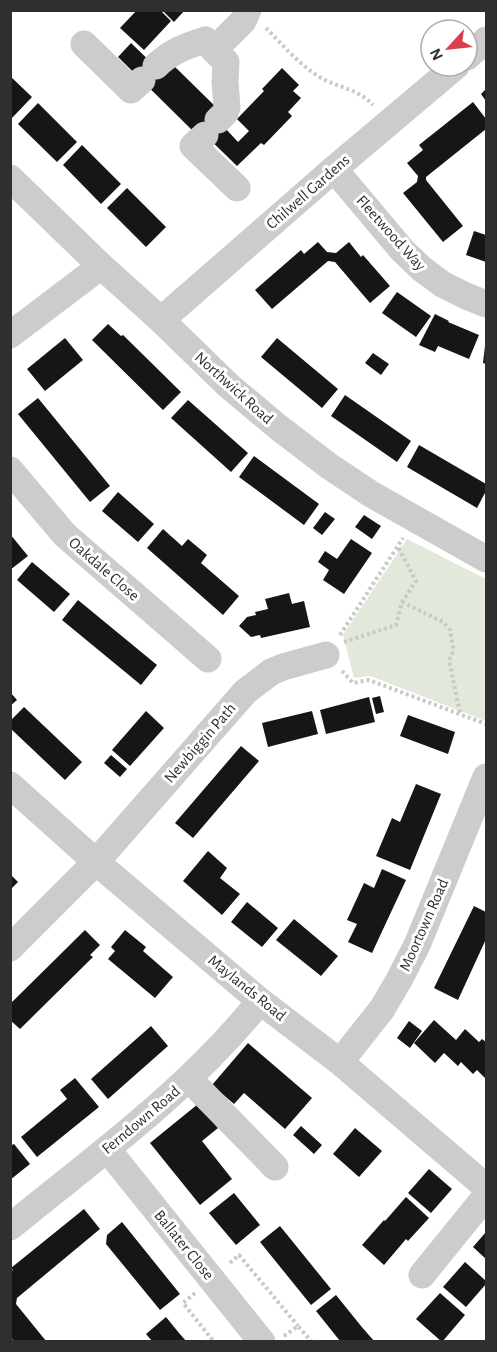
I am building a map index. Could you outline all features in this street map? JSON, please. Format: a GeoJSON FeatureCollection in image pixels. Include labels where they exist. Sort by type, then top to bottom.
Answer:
{"type":"FeatureCollection","features":[{"type":"Feature","properties":{"kind":"street"},"geometry":{"type":"LineString","coordinates":[[214,50],[243,21],[248,11]]}},
{"type":"Feature","properties":{"kind":"street"},"geometry":{"type":"LineString","coordinates":[[84,44],[131,90],[170,54],[205,40],[226,62],[227,107],[225,113],[193,146],[237,188]]}},
{"type":"Feature","properties":{"kind":"street","name":"Chilwell Gardens"},"geometry":{"type":"LineString","coordinates":[[161,320],[442,78]]}},
{"type":"Feature","properties":{"kind":"street","name":"Fleetwood Way"},"geometry":{"type":"LineString","coordinates":[[334,169],[402,250],[422,269],[442,284],[486,303]]}},
{"type":"Feature","properties":{"kind":"street","name":"Northwick Road"},"geometry":{"type":"LineString","coordinates":[[10,178],[229,386],[278,427],[362,489],[486,560]]}},
{"type":"Feature","properties":{"kind":"street"},"geometry":{"type":"LineString","coordinates":[[10,335],[101,266]]}},
{"type":"Feature","properties":{"kind":"street","name":"Oakdale Close"},"geometry":{"type":"LineString","coordinates":[[10,470],[65,535],[208,659]]}},
{"type":"Feature","properties":{"kind":"street","name":"Newbiggin Path"},"geometry":{"type":"LineString","coordinates":[[10,948],[96,862],[245,692],[271,672],[330,650]]}},
{"type":"Feature","properties":{"kind":"street","name":"Moortown Road"},"geometry":{"type":"LineString","coordinates":[[340,1062],[381,1009],[399,980],[476,834],[486,777]]}},
{"type":"Feature","properties":{"kind":"street","name":"Maylands Road"},"geometry":{"type":"LineString","coordinates":[[10,785],[96,862],[260,1001],[340,1062],[486,1187]]}},
{"type":"Feature","properties":{"kind":"street","name":"Ferndown Road"},"geometry":{"type":"LineString","coordinates":[[10,1227],[189,1079],[227,1041],[260,1001]]}},
{"type":"Feature","properties":{"kind":"street"},"geometry":{"type":"LineString","coordinates":[[189,1079],[275,1167]]}},
{"type":"Feature","properties":{"kind":"street","name":"Ballater Close"},"geometry":{"type":"LineString","coordinates":[[107,1149],[262,1341]]}},
{"type":"Feature","properties":{"kind":"street"},"geometry":{"type":"LineString","coordinates":[[422,1275],[486,1196]]}},
{"type":"Feature","properties":{"kind":"path"},"geometry":{"type":"LineString","coordinates":[[248,11],[307,68],[322,79],[360,94],[370,102],[388,124]]}},
{"type":"Feature","properties":{"kind":"path"},"geometry":{"type":"LineString","coordinates":[[330,650],[414,519]]}},
{"type":"Feature","properties":{"kind":"path"},"geometry":{"type":"LineString","coordinates":[[330,650],[396,625],[402,602],[416,581],[398,547]]}},
{"type":"Feature","properties":{"kind":"path"},"geometry":{"type":"LineString","coordinates":[[402,602],[443,622],[450,630],[453,647],[449,660],[460,713]]}},
{"type":"Feature","properties":{"kind":"path"},"geometry":{"type":"LineString","coordinates":[[330,650],[353,683],[369,680],[486,724]]}},
{"type":"Feature","properties":{"kind":"path"},"geometry":{"type":"LineString","coordinates":[[277,1341],[298,1326],[312,1341]]}},
{"type":"Feature","properties":{"kind":"shaded area"},"geometry":{"type":"Polygon","coordinates":[[[407,539],[486,579],[486,721],[370,676],[354,678],[343,635],[407,539]]]}},
{"type":"Feature","properties":{"kind":"building"},"geometry":{"type":"Polygon","coordinates":[[[137,10],[160,10],[171,21],[144,50],[120,28],[137,10]]]}},
{"type":"Feature","properties":{"kind":"building"},"geometry":{"type":"Polygon","coordinates":[[[162,10],[185,10],[174,22],[162,10]]]}},
{"type":"Feature","properties":{"kind":"building"},"geometry":{"type":"Polygon","coordinates":[[[131,43],[162,73],[171,63],[218,109],[212,114],[238,142],[249,131],[237,119],[282,68],[299,85],[293,91],[301,98],[288,112],[292,116],[264,145],[261,143],[237,166],[198,128],[194,132],[118,57],[131,43]]]}},
{"type":"Feature","properties":{"kind":"building"},"geometry":{"type":"Polygon","coordinates":[[[10,76],[32,97],[12,118],[10,116],[10,76]]]}},
{"type":"Feature","properties":{"kind":"building"},"geometry":{"type":"Polygon","coordinates":[[[486,89],[486,101],[481,94],[486,89]]]}},
{"type":"Feature","properties":{"kind":"building"},"geometry":{"type":"Polygon","coordinates":[[[473,102],[486,119],[486,129],[426,177],[426,180],[463,226],[443,242],[403,193],[417,182],[418,176],[407,163],[423,150],[419,145],[473,102]]]}},
{"type":"Feature","properties":{"kind":"building"},"geometry":{"type":"Polygon","coordinates":[[[38,103],[77,142],[57,162],[18,124],[38,103]]]}},
{"type":"Feature","properties":{"kind":"building"},"geometry":{"type":"Polygon","coordinates":[[[82,145],[121,184],[101,204],[63,165],[82,145]]]}},
{"type":"Feature","properties":{"kind":"building"},"geometry":{"type":"Polygon","coordinates":[[[127,188],[166,227],[146,247],[107,208],[127,188]]]}},
{"type":"Feature","properties":{"kind":"building"},"geometry":{"type":"Polygon","coordinates":[[[474,231],[486,235],[486,262],[466,255],[474,231]]]}},
{"type":"Feature","properties":{"kind":"building"},"geometry":{"type":"Polygon","coordinates":[[[318,242],[327,252],[336,253],[349,242],[390,286],[370,303],[335,262],[328,261],[272,309],[255,290],[301,250],[304,254],[318,242]]]}},
{"type":"Feature","properties":{"kind":"building"},"geometry":{"type":"Polygon","coordinates":[[[397,292],[431,316],[416,337],[382,313],[397,292]]]}},
{"type":"Feature","properties":{"kind":"building"},"geometry":{"type":"Polygon","coordinates":[[[435,314],[479,335],[469,359],[438,346],[435,352],[419,345],[435,314]]]}},
{"type":"Feature","properties":{"kind":"building"},"geometry":{"type":"Polygon","coordinates":[[[108,324],[121,336],[123,335],[181,392],[163,410],[92,340],[108,324]]]}},
{"type":"Feature","properties":{"kind":"building"},"geometry":{"type":"Polygon","coordinates":[[[65,338],[83,360],[45,391],[27,369],[65,338]]]}},
{"type":"Feature","properties":{"kind":"building"},"geometry":{"type":"Polygon","coordinates":[[[277,338],[338,389],[322,408],[261,357],[277,338]]]}},
{"type":"Feature","properties":{"kind":"building"},"geometry":{"type":"Polygon","coordinates":[[[486,347],[486,364],[483,363],[486,347]]]}},
{"type":"Feature","properties":{"kind":"building"},"geometry":{"type":"Polygon","coordinates":[[[373,353],[389,364],[381,375],[365,363],[373,353]]]}},
{"type":"Feature","properties":{"kind":"building"},"geometry":{"type":"Polygon","coordinates":[[[345,395],[411,441],[397,462],[331,416],[345,395]]]}},
{"type":"Feature","properties":{"kind":"building"},"geometry":{"type":"Polygon","coordinates":[[[38,398],[110,486],[90,502],[18,414],[38,398]]]}},
{"type":"Feature","properties":{"kind":"building"},"geometry":{"type":"Polygon","coordinates":[[[188,400],[248,453],[231,472],[171,418],[188,400]]]}},
{"type":"Feature","properties":{"kind":"building"},"geometry":{"type":"Polygon","coordinates":[[[419,445],[486,484],[486,491],[477,508],[407,467],[419,445]]]}},
{"type":"Feature","properties":{"kind":"building"},"geometry":{"type":"Polygon","coordinates":[[[254,456],[319,504],[304,525],[239,477],[254,456]]]}},
{"type":"Feature","properties":{"kind":"building"},"geometry":{"type":"Polygon","coordinates":[[[118,492],[154,524],[138,542],[102,511],[118,492]]]}},
{"type":"Feature","properties":{"kind":"building"},"geometry":{"type":"Polygon","coordinates":[[[325,512],[335,519],[322,535],[313,528],[325,512]]]}},
{"type":"Feature","properties":{"kind":"building"},"geometry":{"type":"Polygon","coordinates":[[[364,515],[381,526],[372,539],[355,527],[364,515]]]}},
{"type":"Feature","properties":{"kind":"building"},"geometry":{"type":"Polygon","coordinates":[[[163,529],[182,546],[188,539],[207,555],[201,563],[239,596],[223,615],[147,548],[163,529]]]}},
{"type":"Feature","properties":{"kind":"building"},"geometry":{"type":"Polygon","coordinates":[[[10,534],[28,556],[10,570],[10,534]]]}},
{"type":"Feature","properties":{"kind":"building"},"geometry":{"type":"Polygon","coordinates":[[[351,539],[372,553],[344,594],[323,580],[329,570],[318,562],[325,551],[337,559],[351,539]]]}},
{"type":"Feature","properties":{"kind":"building"},"geometry":{"type":"Polygon","coordinates":[[[32,562],[70,594],[54,612],[17,580],[32,562]]]}},
{"type":"Feature","properties":{"kind":"building"},"geometry":{"type":"Polygon","coordinates":[[[289,593],[292,604],[304,601],[310,627],[261,638],[260,635],[251,637],[239,626],[247,617],[256,615],[255,612],[268,609],[265,599],[289,593]]]}},
{"type":"Feature","properties":{"kind":"building"},"geometry":{"type":"Polygon","coordinates":[[[78,600],[157,665],[141,685],[62,620],[78,600]]]}},
{"type":"Feature","properties":{"kind":"building"},"geometry":{"type":"Polygon","coordinates":[[[10,692],[17,700],[10,706],[10,692]]]}},
{"type":"Feature","properties":{"kind":"building"},"geometry":{"type":"Polygon","coordinates":[[[380,696],[384,712],[376,714],[372,698],[380,696]]]}},
{"type":"Feature","properties":{"kind":"building"},"geometry":{"type":"Polygon","coordinates":[[[369,697],[375,722],[326,734],[320,710],[369,697]]]}},
{"type":"Feature","properties":{"kind":"building"},"geometry":{"type":"Polygon","coordinates":[[[24,707],[82,762],[65,780],[10,728],[10,721],[24,707]]]}},
{"type":"Feature","properties":{"kind":"building"},"geometry":{"type":"Polygon","coordinates":[[[146,711],[164,728],[130,766],[112,750],[146,711]]]}},
{"type":"Feature","properties":{"kind":"building"},"geometry":{"type":"Polygon","coordinates":[[[312,711],[318,734],[268,747],[262,723],[312,711]]]}},
{"type":"Feature","properties":{"kind":"building"},"geometry":{"type":"Polygon","coordinates":[[[408,715],[455,732],[448,754],[400,736],[408,715]]]}},
{"type":"Feature","properties":{"kind":"building"},"geometry":{"type":"Polygon","coordinates":[[[241,746],[259,761],[193,838],[175,823],[241,746]]]}},
{"type":"Feature","properties":{"kind":"building"},"geometry":{"type":"Polygon","coordinates":[[[111,755],[127,769],[120,777],[104,763],[111,755]]]}},
{"type":"Feature","properties":{"kind":"building"},"geometry":{"type":"Polygon","coordinates":[[[416,784],[441,794],[410,870],[376,856],[392,818],[400,822],[416,784]]]}},
{"type":"Feature","properties":{"kind":"building"},"geometry":{"type":"Polygon","coordinates":[[[208,851],[227,868],[220,878],[240,894],[222,915],[183,881],[208,851]]]}},
{"type":"Feature","properties":{"kind":"building"},"geometry":{"type":"Polygon","coordinates":[[[382,869],[406,880],[372,953],[348,942],[357,924],[347,920],[364,883],[374,888],[382,869]]]}},
{"type":"Feature","properties":{"kind":"building"},"geometry":{"type":"Polygon","coordinates":[[[10,874],[18,882],[10,890],[10,874]]]}},
{"type":"Feature","properties":{"kind":"building"},"geometry":{"type":"Polygon","coordinates":[[[247,902],[278,928],[262,947],[231,922],[247,902]]]}},
{"type":"Feature","properties":{"kind":"building"},"geometry":{"type":"Polygon","coordinates":[[[474,906],[486,912],[486,939],[458,1000],[434,988],[474,906]]]}},
{"type":"Feature","properties":{"kind":"building"},"geometry":{"type":"Polygon","coordinates":[[[294,919],[338,956],[321,976],[276,940],[294,919]]]}},
{"type":"Feature","properties":{"kind":"building"},"geometry":{"type":"Polygon","coordinates":[[[85,930],[100,945],[90,955],[93,957],[20,1029],[10,1020],[10,1004],[85,930]]]}},
{"type":"Feature","properties":{"kind":"building"},"geometry":{"type":"Polygon","coordinates":[[[125,930],[146,947],[143,951],[173,977],[155,998],[108,959],[115,951],[111,947],[125,930]]]}},
{"type":"Feature","properties":{"kind":"building"},"geometry":{"type":"Polygon","coordinates":[[[434,1020],[456,1040],[465,1029],[479,1042],[482,1039],[486,1042],[486,1079],[477,1070],[473,1074],[461,1062],[458,1066],[444,1053],[435,1063],[414,1043],[434,1020]]]}},
{"type":"Feature","properties":{"kind":"building"},"geometry":{"type":"Polygon","coordinates":[[[409,1021],[422,1031],[410,1048],[397,1038],[409,1021]]]}},
{"type":"Feature","properties":{"kind":"building"},"geometry":{"type":"Polygon","coordinates":[[[151,1026],[168,1046],[108,1099],[91,1079],[151,1026]]]}},
{"type":"Feature","properties":{"kind":"building"},"geometry":{"type":"Polygon","coordinates":[[[248,1043],[312,1098],[285,1129],[244,1093],[234,1104],[212,1085],[248,1043]]]}},
{"type":"Feature","properties":{"kind":"building"},"geometry":{"type":"Polygon","coordinates":[[[75,1078],[99,1107],[37,1157],[21,1137],[67,1099],[60,1090],[75,1078]]]}},
{"type":"Feature","properties":{"kind":"building"},"geometry":{"type":"Polygon","coordinates":[[[198,1104],[218,1128],[202,1141],[232,1179],[200,1205],[150,1143],[198,1104]]]}},
{"type":"Feature","properties":{"kind":"building"},"geometry":{"type":"Polygon","coordinates":[[[301,1126],[322,1145],[314,1154],[293,1135],[301,1126]]]}},
{"type":"Feature","properties":{"kind":"building"},"geometry":{"type":"Polygon","coordinates":[[[355,1128],[382,1151],[359,1177],[333,1154],[355,1128]]]}},
{"type":"Feature","properties":{"kind":"building"},"geometry":{"type":"Polygon","coordinates":[[[14,1144],[30,1164],[10,1180],[10,1146],[14,1144]]]}},
{"type":"Feature","properties":{"kind":"building"},"geometry":{"type":"Polygon","coordinates":[[[429,1169],[452,1189],[431,1213],[408,1193],[429,1169]]]}},
{"type":"Feature","properties":{"kind":"building"},"geometry":{"type":"Polygon","coordinates":[[[234,1193],[260,1225],[236,1245],[209,1213],[234,1193]]]}},
{"type":"Feature","properties":{"kind":"building"},"geometry":{"type":"Polygon","coordinates":[[[406,1197],[429,1218],[408,1241],[406,1239],[384,1265],[362,1245],[406,1197]]]}},
{"type":"Feature","properties":{"kind":"building"},"geometry":{"type":"Polygon","coordinates":[[[84,1209],[100,1229],[17,1298],[16,1304],[46,1341],[14,1341],[10,1337],[10,1271],[13,1270],[11,1268],[84,1209]]]}},
{"type":"Feature","properties":{"kind":"building"},"geometry":{"type":"Polygon","coordinates":[[[122,1222],[180,1294],[160,1310],[106,1244],[107,1235],[122,1222]]]}},
{"type":"Feature","properties":{"kind":"building"},"geometry":{"type":"Polygon","coordinates":[[[280,1226],[331,1289],[311,1305],[260,1242],[280,1226]]]}},
{"type":"Feature","properties":{"kind":"building"},"geometry":{"type":"Polygon","coordinates":[[[486,1232],[486,1259],[473,1247],[486,1232]]]}},
{"type":"Feature","properties":{"kind":"building"},"geometry":{"type":"Polygon","coordinates":[[[465,1262],[486,1281],[486,1284],[466,1307],[443,1287],[465,1262]]]}},
{"type":"Feature","properties":{"kind":"building"},"geometry":{"type":"Polygon","coordinates":[[[440,1293],[465,1315],[442,1342],[416,1319],[440,1293]]]}},
{"type":"Feature","properties":{"kind":"building"},"geometry":{"type":"Polygon","coordinates":[[[336,1295],[374,1341],[340,1341],[316,1311],[336,1295]]]}},
{"type":"Feature","properties":{"kind":"building"},"geometry":{"type":"Polygon","coordinates":[[[166,1317],[186,1341],[152,1341],[146,1334],[166,1317]]]}}]}
